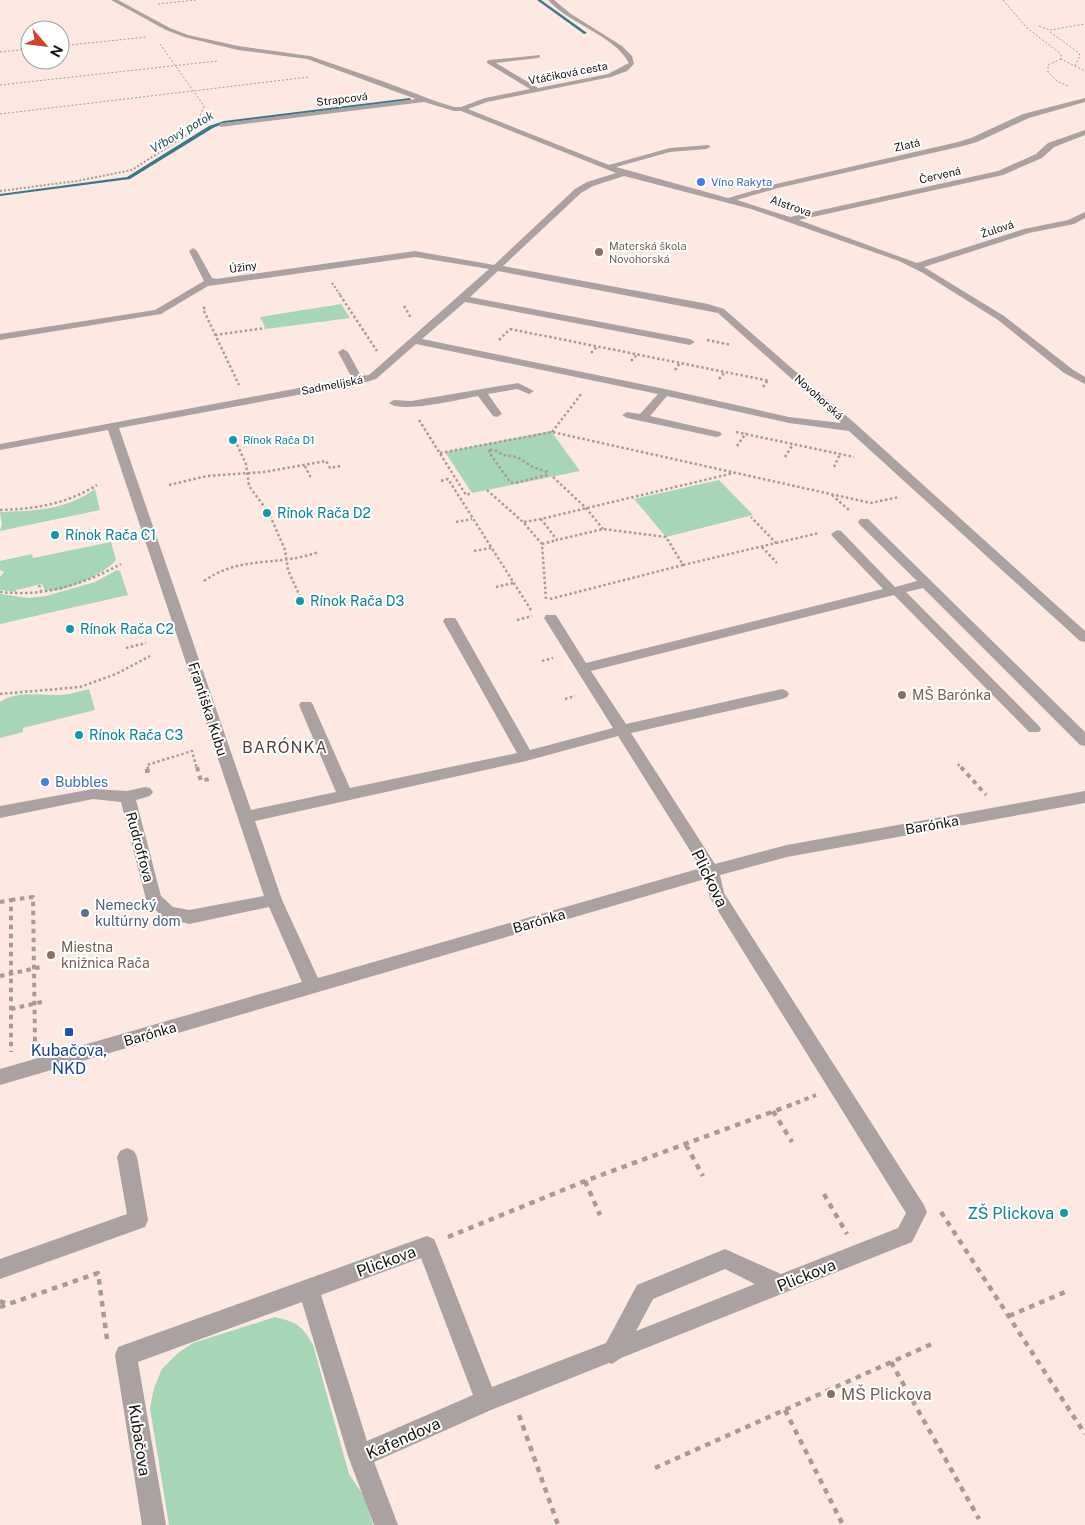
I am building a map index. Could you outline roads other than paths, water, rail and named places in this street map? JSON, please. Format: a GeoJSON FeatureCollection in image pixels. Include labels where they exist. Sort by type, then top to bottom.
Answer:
{"type":"FeatureCollection","features":[{"type":"Feature","properties":{"kind":"street"},"geometry":{"type":"LineString","coordinates":[[114,0],[126,8],[186,36],[238,48],[308,57],[426,100]]}},
{"type":"Feature","properties":{"kind":"street","name":"Vtáčiková cesta"},"geometry":{"type":"LineString","coordinates":[[462,109],[485,100],[614,74],[625,70],[632,63],[630,56],[624,50],[592,30],[551,0]]}},
{"type":"Feature","properties":{"kind":"street"},"geometry":{"type":"LineString","coordinates":[[537,90],[488,62],[538,56]]}},
{"type":"Feature","properties":{"kind":"street","name":"Strapcová"},"geometry":{"type":"LineString","coordinates":[[223,125],[426,100],[445,107],[462,109]]}},
{"type":"Feature","properties":{"kind":"street","name":"Zlatá"},"geometry":{"type":"LineString","coordinates":[[730,200],[776,186],[967,142],[1026,116],[1085,100]]}},
{"type":"Feature","properties":{"kind":"street","name":"Alstrova"},"geometry":{"type":"LineString","coordinates":[[462,109],[624,173],[730,200],[792,219],[917,266],[1001,318],[1068,371],[1085,380]]}},
{"type":"Feature","properties":{"kind":"street","name":"Červená"},"geometry":{"type":"LineString","coordinates":[[792,219],[1000,173],[1039,156],[1051,145],[1085,132]]}},
{"type":"Feature","properties":{"kind":"street"},"geometry":{"type":"LineString","coordinates":[[609,167],[670,150],[706,148]]}},
{"type":"Feature","properties":{"kind":"street","name":"Sadmelijská"},"geometry":{"type":"LineString","coordinates":[[0,447],[359,381],[377,374],[463,299],[578,191],[590,184],[624,173]]}},
{"type":"Feature","properties":{"kind":"street","name":"Žulová"},"geometry":{"type":"LineString","coordinates":[[917,266],[1027,232],[1071,222],[1085,215]]}},
{"type":"Feature","properties":{"kind":"street"},"geometry":{"type":"LineString","coordinates":[[194,251],[208,280],[216,282]]}},
{"type":"Feature","properties":{"kind":"street","name":"Úžiny"},"geometry":{"type":"LineString","coordinates":[[0,337],[158,312],[205,284],[415,254],[497,268]]}},
{"type":"Feature","properties":{"kind":"street","name":"Novohorská"},"geometry":{"type":"LineString","coordinates":[[497,268],[702,306],[721,312],[854,428],[1085,638]]}},
{"type":"Feature","properties":{"kind":"street"},"geometry":{"type":"LineString","coordinates":[[463,299],[690,342]]}},
{"type":"Feature","properties":{"kind":"street"},"geometry":{"type":"LineString","coordinates":[[415,341],[665,392],[789,420],[854,428]]}},
{"type":"Feature","properties":{"kind":"street"},"geometry":{"type":"LineString","coordinates":[[343,352],[359,381]]}},
{"type":"Feature","properties":{"kind":"street"},"geometry":{"type":"LineString","coordinates":[[394,403],[411,404],[518,386],[529,391]]}},
{"type":"Feature","properties":{"kind":"street"},"geometry":{"type":"LineString","coordinates":[[481,392],[497,414]]}},
{"type":"Feature","properties":{"kind":"street"},"geometry":{"type":"LineString","coordinates":[[643,418],[665,392]]}},
{"type":"Feature","properties":{"kind":"street"},"geometry":{"type":"LineString","coordinates":[[627,415],[716,434]]}},
{"type":"Feature","properties":{"kind":"street","name":"Františka Kubu"},"geometry":{"type":"LineString","coordinates":[[113,427],[274,900],[313,987]]}},
{"type":"Feature","properties":{"kind":"street"},"geometry":{"type":"LineString","coordinates":[[864,522],[1085,742]]}},
{"type":"Feature","properties":{"kind":"street"},"geometry":{"type":"LineString","coordinates":[[837,534],[1034,729]]}},
{"type":"Feature","properties":{"kind":"street"},"geometry":{"type":"LineString","coordinates":[[584,668],[926,583]]}},
{"type":"Feature","properties":{"kind":"street","name":"Plickova"},"geometry":{"type":"LineString","coordinates":[[118,1352],[309,1289],[427,1246],[486,1401],[612,1353],[905,1235],[916,1212],[716,894],[710,871],[550,612]]}},
{"type":"Feature","properties":{"kind":"street"},"geometry":{"type":"LineString","coordinates":[[450,621],[526,756]]}},
{"type":"Feature","properties":{"kind":"street"},"geometry":{"type":"LineString","coordinates":[[245,817],[526,756],[622,730],[782,694]]}},
{"type":"Feature","properties":{"kind":"street"},"geometry":{"type":"LineString","coordinates":[[306,705],[345,795]]}},
{"type":"Feature","properties":{"kind":"street"},"geometry":{"type":"LineString","coordinates":[[127,797],[145,792]]}},
{"type":"Feature","properties":{"kind":"street","name":"Rudroffova"},"geometry":{"type":"LineString","coordinates":[[0,812],[93,794],[127,797],[154,899],[168,912],[189,917],[274,900]]}},
{"type":"Feature","properties":{"kind":"street","name":"Barónka"},"geometry":{"type":"LineString","coordinates":[[0,1077],[710,871],[787,851],[1085,796]]}},
{"type":"Feature","properties":{"kind":"street"},"geometry":{"type":"LineString","coordinates":[[0,1269],[138,1220],[127,1157]]}},
{"type":"Feature","properties":{"kind":"street"},"geometry":{"type":"LineString","coordinates":[[612,1353],[645,1292],[725,1259],[781,1285]]}},
{"type":"Feature","properties":{"kind":"street"},"geometry":{"type":"LineString","coordinates":[[309,1289],[360,1456]]}},
{"type":"Feature","properties":{"kind":"street","name":"Kubačova"},"geometry":{"type":"LineString","coordinates":[[118,1352],[154,1525]]}},
{"type":"Feature","properties":{"kind":"street","name":"Kafendova"},"geometry":{"type":"LineString","coordinates":[[386,1525],[360,1456],[486,1401]]}},
{"type":"Feature","properties":{"kind":"waterway","name":"Vŕbový potok"},"geometry":{"type":"LineString","coordinates":[[539,0],[585,33]]}},
{"type":"Feature","properties":{"kind":"waterway","name":"Vŕbový potok"},"geometry":{"type":"LineString","coordinates":[[0,195],[128,178],[211,127],[224,122],[410,99]]}},
{"type":"Feature","properties":{"kind":"place","name":"Víno Rakyta"},"geometry":{"type":"Point","coordinates":[701,182]}},
{"type":"Feature","properties":{"kind":"place","name":"Materská škola Novohorská"},"geometry":{"type":"Point","coordinates":[599,252]}},
{"type":"Feature","properties":{"kind":"place","name":"Rínok Rača D1"},"geometry":{"type":"Point","coordinates":[233,440]}},
{"type":"Feature","properties":{"kind":"place","name":"Rínok Rača D2"},"geometry":{"type":"Point","coordinates":[267,513]}},
{"type":"Feature","properties":{"kind":"place","name":"Rínok Rača C1"},"geometry":{"type":"Point","coordinates":[55,535]}},
{"type":"Feature","properties":{"kind":"place","name":"Rínok Rača D3"},"geometry":{"type":"Point","coordinates":[300,601]}},
{"type":"Feature","properties":{"kind":"place","name":"Rínok Rača C2"},"geometry":{"type":"Point","coordinates":[70,629]}},
{"type":"Feature","properties":{"kind":"place","name":"MŠ Barónka"},"geometry":{"type":"Point","coordinates":[902,695]}},
{"type":"Feature","properties":{"kind":"place","name":"Rínok Rača C3"},"geometry":{"type":"Point","coordinates":[79,735]}},
{"type":"Feature","properties":{"kind":"place","name":"Bubbles"},"geometry":{"type":"Point","coordinates":[45,782]}},
{"type":"Feature","properties":{"kind":"place","name":"Nemecký kultúrny dom"},"geometry":{"type":"Point","coordinates":[85,913]}},
{"type":"Feature","properties":{"kind":"place","name":"Miestna knižnica Rača"},"geometry":{"type":"Point","coordinates":[51,955]}},
{"type":"Feature","properties":{"kind":"place","name":"Kubačova, NKD"},"geometry":{"type":"Point","coordinates":[69,1032]}},
{"type":"Feature","properties":{"kind":"place","name":"ZŠ Plickova"},"geometry":{"type":"Point","coordinates":[1064,1213]}},
{"type":"Feature","properties":{"kind":"place","name":"MŠ Plickova"},"geometry":{"type":"Point","coordinates":[831,1394]}},
{"type":"Feature","properties":{"kind":"district","name":"BARÓNKA"},"geometry":{"type":"Point","coordinates":[285,747]}}]}
